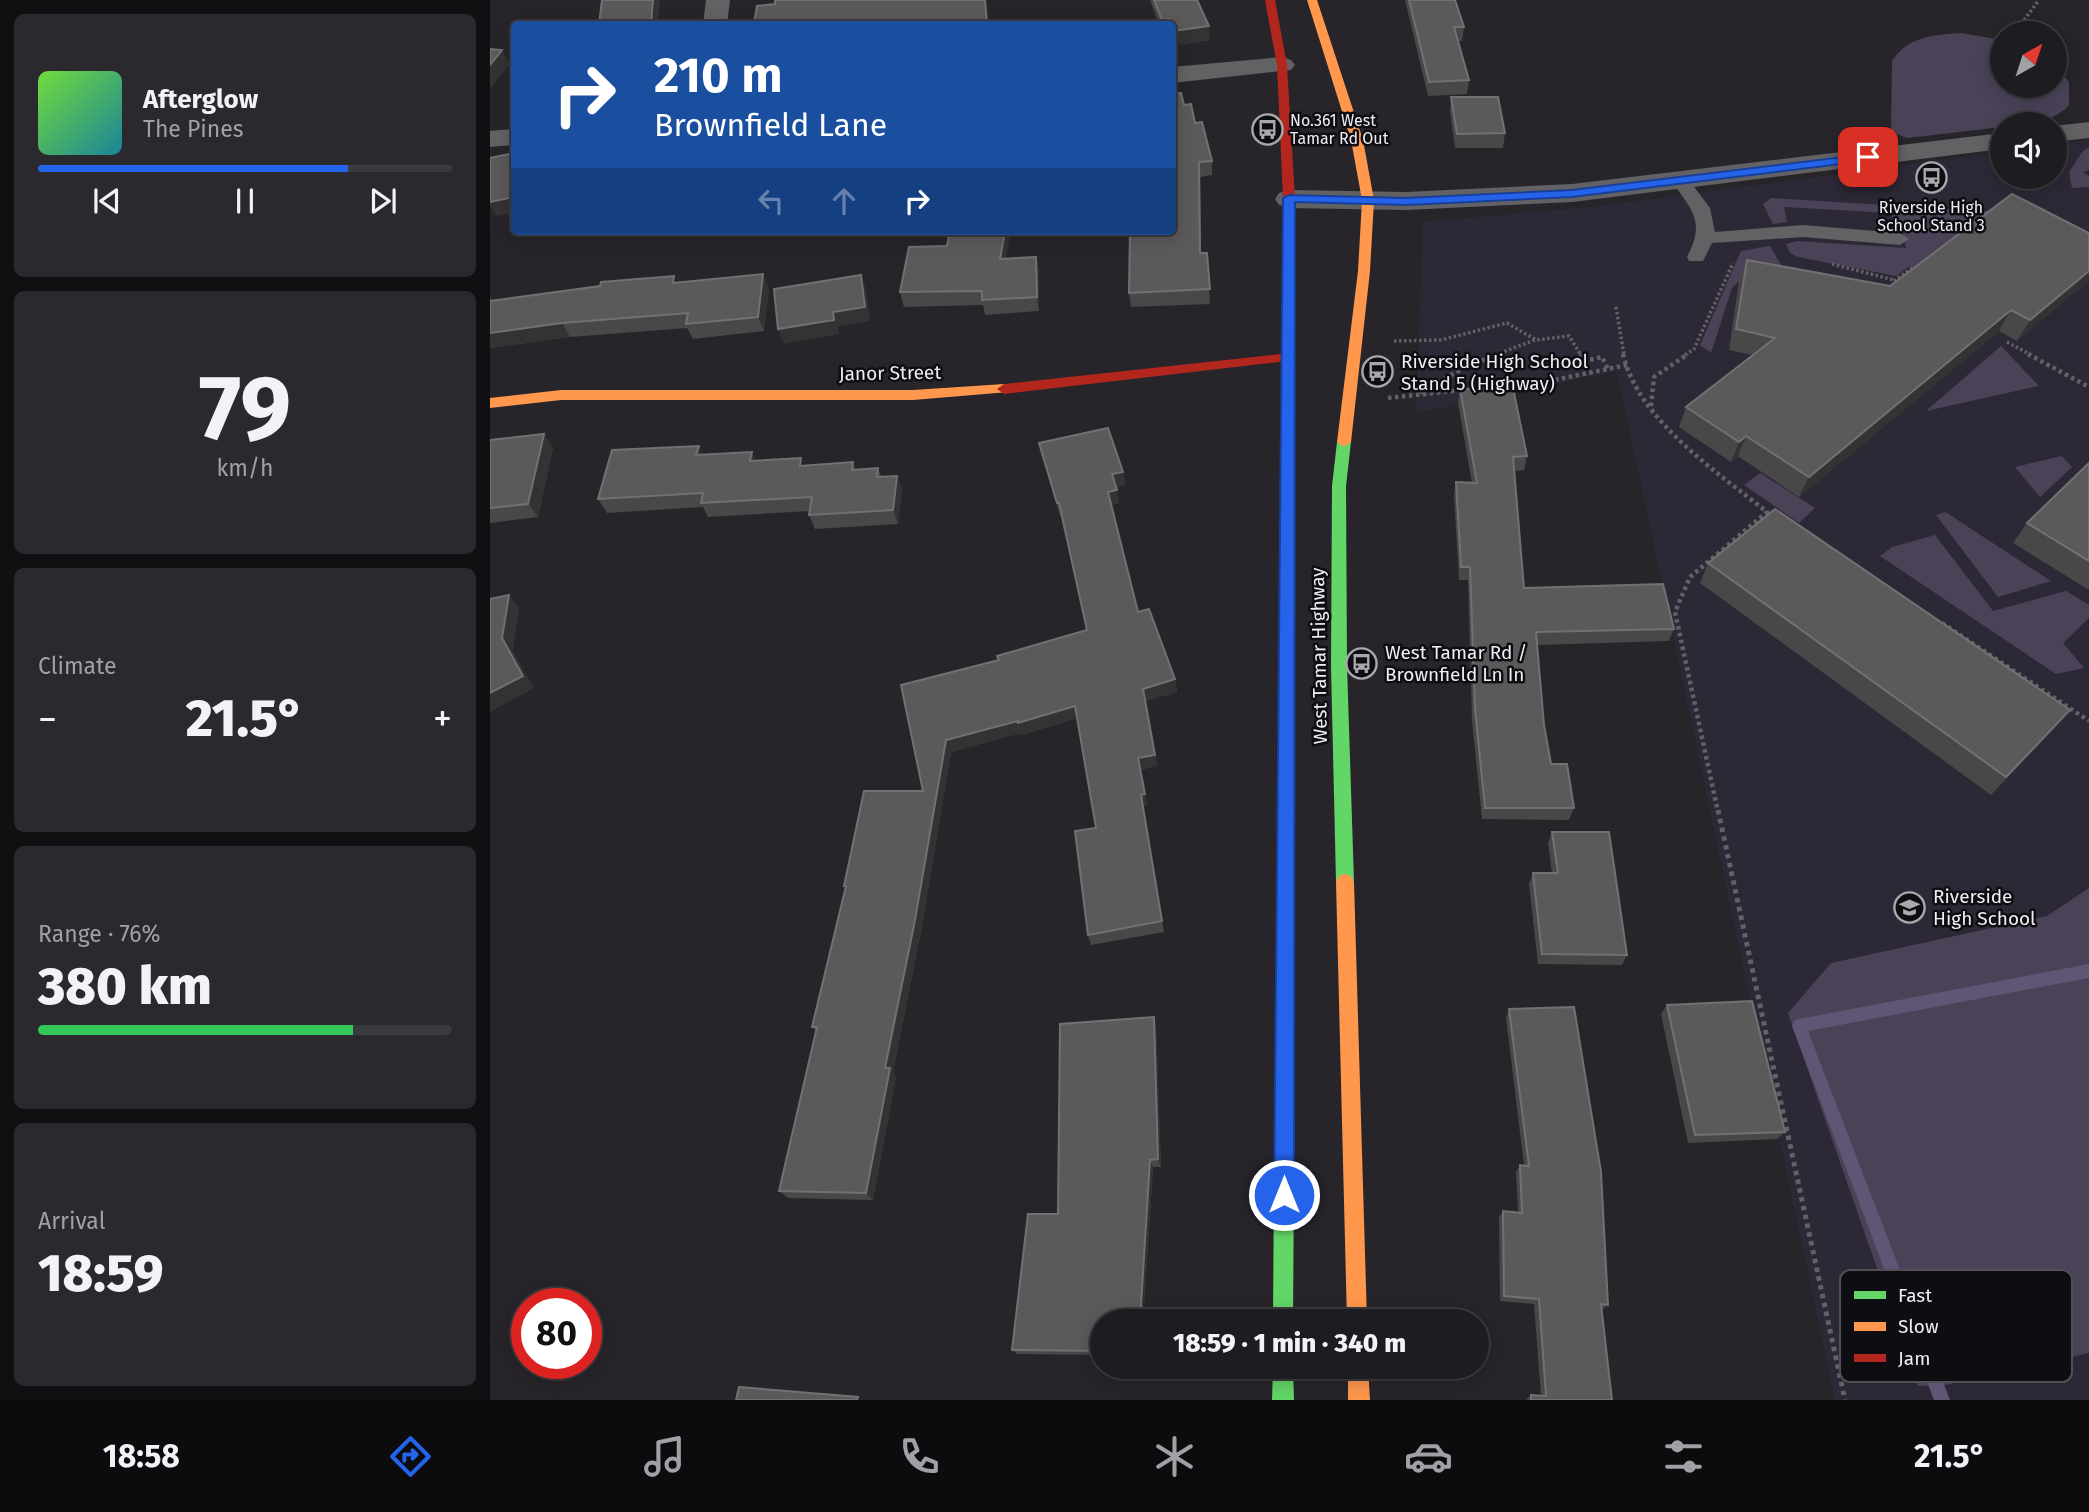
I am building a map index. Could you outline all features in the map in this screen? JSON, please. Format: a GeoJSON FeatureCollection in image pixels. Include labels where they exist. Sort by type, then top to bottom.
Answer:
{"type":"FeatureCollection","features":[{"type":"Feature","properties":{"kind":"main road","name":"West Tamar Highway"},"geometry":{"type":"LineString","coordinates":[[1270,0],[1282,65],[1289,198],[1283,1309]]}},
{"type":"Feature","properties":{"kind":"main road","name":"West Tamar Highway"},"geometry":{"type":"LineString","coordinates":[[1312,0],[1357,140],[1368,200],[1364,271],[1339,485],[1339,666],[1357,1309]]}},
{"type":"Feature","properties":{"kind":"main road","name":"Janor Street"},"geometry":{"type":"LineString","coordinates":[[490,403],[561,395],[913,395],[993,390],[1290,357]]}},
{"type":"Feature","properties":{"kind":"main road"},"geometry":{"type":"LineString","coordinates":[[1283,1379],[1283,1400]]}},
{"type":"Feature","properties":{"kind":"main road"},"geometry":{"type":"LineString","coordinates":[[1358,1379],[1359,1400]]}},
{"type":"Feature","properties":{"kind":"street"},"geometry":{"type":"LineString","coordinates":[[715,21],[718,0]]}},
{"type":"Feature","properties":{"kind":"street"},"geometry":{"type":"LineString","coordinates":[[1176,75],[1282,65]]}},
{"type":"Feature","properties":{"kind":"street"},"geometry":{"type":"LineString","coordinates":[[2067,133],[2089,130]]}},
{"type":"Feature","properties":{"kind":"street"},"geometry":{"type":"LineString","coordinates":[[490,139],[511,136]]}},
{"type":"Feature","properties":{"kind":"street"},"geometry":{"type":"LineString","coordinates":[[1289,198],[1406,201],[1572,193],[1990,142]]}},
{"type":"Feature","properties":{"kind":"lane"},"geometry":{"type":"LineString","coordinates":[[1680,180],[1708,220],[1707,238],[1696,257]]}},
{"type":"Feature","properties":{"kind":"lane"},"geometry":{"type":"LineString","coordinates":[[1707,238],[1803,231],[1900,239]]}},
{"type":"Feature","properties":{"kind":"path"},"geometry":{"type":"LineString","coordinates":[[2024,20],[2039,0]]}},
{"type":"Feature","properties":{"kind":"path"},"geometry":{"type":"LineString","coordinates":[[1651,407],[1654,377],[1694,349],[1738,252]]}},
{"type":"Feature","properties":{"kind":"path"},"geometry":{"type":"LineString","coordinates":[[1824,263],[1894,281],[1906,287]]}},
{"type":"Feature","properties":{"kind":"path"},"geometry":{"type":"LineString","coordinates":[[1894,281],[1912,268],[1920,273]]}},
{"type":"Feature","properties":{"kind":"path"},"geometry":{"type":"LineString","coordinates":[[1616,307],[1627,365],[1651,407],[1686,445],[1778,519]]}},
{"type":"Feature","properties":{"kind":"path"},"geometry":{"type":"LineString","coordinates":[[1393,341],[1441,340],[1507,323],[1536,340]]}},
{"type":"Feature","properties":{"kind":"path"},"geometry":{"type":"LineString","coordinates":[[1419,394],[1465,367],[1536,340],[1570,336],[1586,361],[1602,357],[1608,369]]}},
{"type":"Feature","properties":{"kind":"path"},"geometry":{"type":"LineString","coordinates":[[2007,342],[2089,387]]}},
{"type":"Feature","properties":{"kind":"path"},"geometry":{"type":"LineString","coordinates":[[1349,403],[1505,386],[1627,365]]}},
{"type":"Feature","properties":{"kind":"path"},"geometry":{"type":"LineString","coordinates":[[1767,512],[1690,577],[1675,612],[1840,1377]]}},
{"type":"Feature","properties":{"kind":"path"},"geometry":{"type":"LineString","coordinates":[[1939,620],[2089,721]]}},
{"type":"Feature","properties":{"kind":"path"},"geometry":{"type":"LineString","coordinates":[[1841,1382],[1845,1400]]}},
{"type":"Feature","properties":{"kind":"shaded area"},"geometry":{"type":"Polygon","coordinates":[[[1961,33],[1990,38],[1990,98],[2067,98],[2067,80],[2069,105],[2060,112],[1990,112],[1990,128],[1907,138],[1891,132],[1892,61],[1906,46],[1932,36],[1961,33]]]}},
{"type":"Feature","properties":{"kind":"shaded area","name":"Riverside High School"},"geometry":{"type":"Polygon","coordinates":[[[2089,140],[2089,1400],[1835,1400],[1617,371],[1416,413],[1423,222],[1592,207],[1990,154],[1990,189],[2067,189],[2067,143],[2089,140]]]}},
{"type":"Feature","properties":{"kind":"shaded area"},"geometry":{"type":"Polygon","coordinates":[[[2089,147],[2089,170],[2083,172],[2089,176],[2089,187],[2072,188],[2069,172],[2082,152],[2089,147]]]}},
{"type":"Feature","properties":{"kind":"shaded area"},"geometry":{"type":"Polygon","coordinates":[[[1771,198],[1986,211],[1990,214],[1923,267],[1910,266],[1896,276],[1798,257],[1790,253],[1786,244],[1798,241],[1906,248],[1901,228],[1895,227],[1891,213],[1784,207],[1787,222],[1773,224],[1763,204],[1771,198]]]}},
{"type":"Feature","properties":{"kind":"shaded area"},"geometry":{"type":"Polygon","coordinates":[[[1770,246],[1784,270],[1782,289],[1739,281],[1732,288],[1711,353],[1700,345],[1741,251],[1770,246]]]}},
{"type":"Feature","properties":{"kind":"shaded area"},"geometry":{"type":"Polygon","coordinates":[[[2001,346],[2039,386],[1926,411],[2001,346]]]}},
{"type":"Feature","properties":{"kind":"shaded area"},"geometry":{"type":"Polygon","coordinates":[[[2062,456],[2072,467],[2040,497],[2015,467],[2062,456]]]}},
{"type":"Feature","properties":{"kind":"shaded area"},"geometry":{"type":"Polygon","coordinates":[[[1760,473],[1815,508],[1799,523],[1744,485],[1760,473]]]}},
{"type":"Feature","properties":{"kind":"shaded area"},"geometry":{"type":"Polygon","coordinates":[[[1946,512],[2051,581],[1998,597],[1936,515],[1946,512]]]}},
{"type":"Feature","properties":{"kind":"shaded area"},"geometry":{"type":"Polygon","coordinates":[[[1935,535],[1993,611],[2066,591],[2089,605],[2089,618],[2063,643],[2084,668],[2056,674],[1880,556],[1892,547],[1935,535]]]}},
{"type":"Feature","properties":{"kind":"shaded area"},"geometry":{"type":"Polygon","coordinates":[[[2089,888],[2089,1353],[2072,1357],[2072,1270],[1878,1270],[1788,1013],[1831,963],[2047,916],[2089,888]]]}},
{"type":"Feature","properties":{"kind":"shaded area"},"geometry":{"type":"Polygon","coordinates":[[[1917,1382],[1958,1382],[1945,1385],[1918,1386],[1917,1382]]]}},
{"type":"Feature","properties":{"kind":"building"},"geometry":{"type":"Polygon","coordinates":[[[602,0],[653,0],[651,21],[599,21],[602,0]]]}},
{"type":"Feature","properties":{"kind":"building"},"geometry":{"type":"Polygon","coordinates":[[[775,0],[985,0],[987,21],[754,21],[757,6],[775,4],[775,0]]]}},
{"type":"Feature","properties":{"kind":"building"},"geometry":{"type":"Polygon","coordinates":[[[1154,0],[1197,0],[1209,26],[1176,31],[1176,21],[1162,20],[1154,0]]]}},
{"type":"Feature","properties":{"kind":"building"},"geometry":{"type":"Polygon","coordinates":[[[1409,0],[1455,0],[1464,27],[1454,27],[1469,80],[1429,82],[1409,0]]]}},
{"type":"Feature","properties":{"kind":"building"},"geometry":{"type":"Polygon","coordinates":[[[490,49],[502,50],[490,65],[490,49]]]}},
{"type":"Feature","properties":{"kind":"building"},"geometry":{"type":"Polygon","coordinates":[[[1181,93],[1184,105],[1191,104],[1195,123],[1202,122],[1212,161],[1199,162],[1200,253],[1207,253],[1210,289],[1129,293],[1130,235],[1176,235],[1176,94],[1181,93]]]}},
{"type":"Feature","properties":{"kind":"building"},"geometry":{"type":"Polygon","coordinates":[[[1451,97],[1498,97],[1505,133],[1457,134],[1451,97]]]}},
{"type":"Feature","properties":{"kind":"building"},"geometry":{"type":"Polygon","coordinates":[[[511,154],[511,198],[490,202],[490,158],[511,154]]]}},
{"type":"Feature","properties":{"kind":"building"},"geometry":{"type":"Polygon","coordinates":[[[2012,194],[2089,233],[2089,271],[2030,320],[2011,310],[1809,477],[1746,436],[1739,442],[1686,407],[1775,338],[1736,329],[1747,260],[1890,286],[2012,194]]]}},
{"type":"Feature","properties":{"kind":"building"},"geometry":{"type":"Polygon","coordinates":[[[949,235],[1004,235],[1000,259],[1036,257],[1037,297],[982,300],[982,291],[900,292],[909,247],[947,246],[949,235]]]}},
{"type":"Feature","properties":{"kind":"building"},"geometry":{"type":"Polygon","coordinates":[[[763,274],[758,317],[686,324],[688,313],[562,323],[490,333],[490,301],[600,286],[601,282],[674,276],[673,283],[763,274]]]}},
{"type":"Feature","properties":{"kind":"building"},"geometry":{"type":"Polygon","coordinates":[[[861,275],[865,307],[833,312],[834,320],[778,329],[774,289],[861,275]]]}},
{"type":"Feature","properties":{"kind":"building"},"geometry":{"type":"Polygon","coordinates":[[[1513,388],[1527,456],[1513,457],[1524,588],[1663,584],[1674,629],[1536,632],[1544,725],[1551,764],[1567,764],[1574,808],[1485,808],[1475,709],[1470,567],[1461,567],[1456,482],[1477,483],[1460,389],[1513,388]]]}},
{"type":"Feature","properties":{"kind":"building"},"geometry":{"type":"Polygon","coordinates":[[[1108,428],[1123,472],[1112,474],[1117,490],[1108,492],[1138,612],[1149,609],[1175,679],[1143,689],[1155,755],[1138,758],[1145,794],[1141,795],[1162,921],[1088,935],[1075,831],[1096,828],[1075,706],[946,740],[915,920],[885,1068],[890,1068],[866,1193],[779,1191],[817,1027],[812,1027],[846,886],[864,791],[923,791],[901,685],[999,660],[997,656],[1087,630],[1059,503],[1039,443],[1108,428]]]}},
{"type":"Feature","properties":{"kind":"building"},"geometry":{"type":"Polygon","coordinates":[[[544,434],[528,504],[490,508],[490,440],[544,434]]]}},
{"type":"Feature","properties":{"kind":"building"},"geometry":{"type":"Polygon","coordinates":[[[699,446],[696,455],[752,452],[750,461],[801,458],[800,466],[853,462],[852,470],[878,468],[877,477],[897,476],[893,510],[809,515],[812,497],[701,503],[703,493],[598,499],[612,450],[699,446]]]}},
{"type":"Feature","properties":{"kind":"building"},"geometry":{"type":"Polygon","coordinates":[[[2089,463],[2089,561],[2027,523],[2089,463]]]}},
{"type":"Feature","properties":{"kind":"building"},"geometry":{"type":"Polygon","coordinates":[[[1775,509],[2070,710],[2006,777],[1708,563],[1775,509]]]}},
{"type":"Feature","properties":{"kind":"building"},"geometry":{"type":"Polygon","coordinates":[[[509,595],[502,638],[523,676],[490,693],[490,599],[509,595]]]}},
{"type":"Feature","properties":{"kind":"building"},"geometry":{"type":"Polygon","coordinates":[[[1552,832],[1609,832],[1627,955],[1542,954],[1533,873],[1558,873],[1552,832]]]}},
{"type":"Feature","properties":{"kind":"building"},"geometry":{"type":"Polygon","coordinates":[[[1752,1001],[1785,1132],[1695,1135],[1667,1005],[1752,1001]]]}},
{"type":"Feature","properties":{"kind":"building"},"geometry":{"type":"Polygon","coordinates":[[[1574,1007],[1601,1172],[1608,1305],[1601,1304],[1612,1400],[1531,1400],[1531,1395],[1546,1396],[1539,1299],[1504,1296],[1503,1211],[1522,1213],[1520,1165],[1529,1166],[1509,1009],[1574,1007]]]}},
{"type":"Feature","properties":{"kind":"building"},"geometry":{"type":"Polygon","coordinates":[[[1154,1017],[1158,1159],[1150,1160],[1141,1309],[1090,1309],[1090,1351],[1012,1350],[1028,1214],[1058,1214],[1060,1024],[1154,1017]]]}},
{"type":"Feature","properties":{"kind":"building"},"geometry":{"type":"Polygon","coordinates":[[[739,1387],[858,1397],[857,1400],[736,1400],[739,1387]]]}},
{"type":"Feature","properties":{"kind":"waterway"},"geometry":{"type":"LineString","coordinates":[[1892,1270],[1799,1026],[2089,971]]}},
{"type":"Feature","properties":{"kind":"waterway"},"geometry":{"type":"LineString","coordinates":[[1935,1382],[1942,1400]]}},
{"type":"Feature","properties":{"kind":"traffic: fast"},"geometry":{"type":"LineString","coordinates":[[1344,442],[1339,486],[1339,666],[1345,882]]}},
{"type":"Feature","properties":{"kind":"traffic: fast"},"geometry":{"type":"LineString","coordinates":[[1283,1309],[1284,1176]]}},
{"type":"Feature","properties":{"kind":"traffic: fast"},"geometry":{"type":"LineString","coordinates":[[1283,1379],[1283,1400]]}},
{"type":"Feature","properties":{"kind":"traffic: slow"},"geometry":{"type":"LineString","coordinates":[[1312,0],[1357,140],[1368,200],[1364,271],[1344,442]]}},
{"type":"Feature","properties":{"kind":"traffic: slow"},"geometry":{"type":"LineString","coordinates":[[1287,646],[1288,338]]}},
{"type":"Feature","properties":{"kind":"traffic: slow"},"geometry":{"type":"LineString","coordinates":[[490,403],[561,395],[913,395],[1004,389]]}},
{"type":"Feature","properties":{"kind":"traffic: slow"},"geometry":{"type":"LineString","coordinates":[[1345,882],[1357,1309]]}},
{"type":"Feature","properties":{"kind":"traffic: slow"},"geometry":{"type":"LineString","coordinates":[[1358,1379],[1359,1400]]}},
{"type":"Feature","properties":{"kind":"traffic: jam"},"geometry":{"type":"LineString","coordinates":[[1270,0],[1282,65],[1289,199],[1288,338]]}},
{"type":"Feature","properties":{"kind":"traffic: jam"},"geometry":{"type":"LineString","coordinates":[[1004,389],[1290,357]]}},
{"type":"Feature","properties":{"kind":"traffic: jam"},"geometry":{"type":"LineString","coordinates":[[1284,1176],[1287,646]]}},
{"type":"Feature","properties":{"kind":"place","name":"No.361 West Tamar Rd Out"},"geometry":{"type":"Point","coordinates":[1267,129]}},
{"type":"Feature","properties":{"kind":"place","name":"Riverside High School Stand 3"},"geometry":{"type":"Point","coordinates":[1931,178]}},
{"type":"Feature","properties":{"kind":"place","name":"Riverside High School Stand 5 (Highway)"},"geometry":{"type":"Point","coordinates":[1378,372]}},
{"type":"Feature","properties":{"kind":"place","name":"West Tamar Rd / Brownfield Ln In"},"geometry":{"type":"Point","coordinates":[1362,663]}},
{"type":"Feature","properties":{"kind":"place","name":"Riverside High School"},"geometry":{"type":"Point","coordinates":[1910,907]}},
{"type":"Feature","properties":{"kind":"route"},"geometry":{"type":"LineString","coordinates":[[1284,1195],[1289,198],[1406,201],[1572,193],[1868,157]]}}]}
